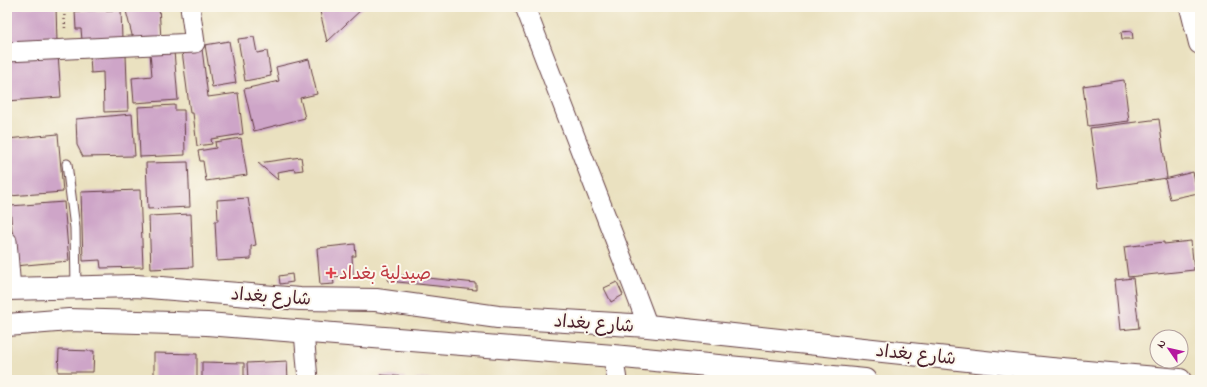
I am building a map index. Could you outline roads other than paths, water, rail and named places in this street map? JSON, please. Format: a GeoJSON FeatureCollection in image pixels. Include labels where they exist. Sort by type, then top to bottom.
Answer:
{"type":"FeatureCollection","features":[{"type":"Feature","properties":{"kind":"main road"},"geometry":{"type":"LineString","coordinates":[[1191,7],[1200,43]]}},
{"type":"Feature","properties":{"kind":"main road","name":"شارع بغداد"},"geometry":{"type":"LineString","coordinates":[[9,289],[136,286],[300,298],[376,300],[498,317],[648,326],[1051,369],[1180,380]]}},
{"type":"Feature","properties":{"kind":"main road","name":"شارع بغداد"},"geometry":{"type":"LineString","coordinates":[[7,325],[69,320],[207,324],[613,356],[865,380]]}},
{"type":"Feature","properties":{"kind":"street"},"geometry":{"type":"LineString","coordinates":[[7,52],[195,43],[190,7]]}},
{"type":"Feature","properties":{"kind":"street"},"geometry":{"type":"LineString","coordinates":[[525,7],[648,326]]}},
{"type":"Feature","properties":{"kind":"street"},"geometry":{"type":"LineString","coordinates":[[7,241],[9,289]]}},
{"type":"Feature","properties":{"kind":"street"},"geometry":{"type":"LineString","coordinates":[[304,332],[308,380]]}},
{"type":"Feature","properties":{"kind":"street"},"geometry":{"type":"LineString","coordinates":[[613,356],[617,380]]}},
{"type":"Feature","properties":{"kind":"lane"},"geometry":{"type":"LineString","coordinates":[[67,164],[75,228],[76,288]]}},
{"type":"Feature","properties":{"kind":"place","name":"صيدلية بغداد"},"geometry":{"type":"Point","coordinates":[331,273]}}]}
